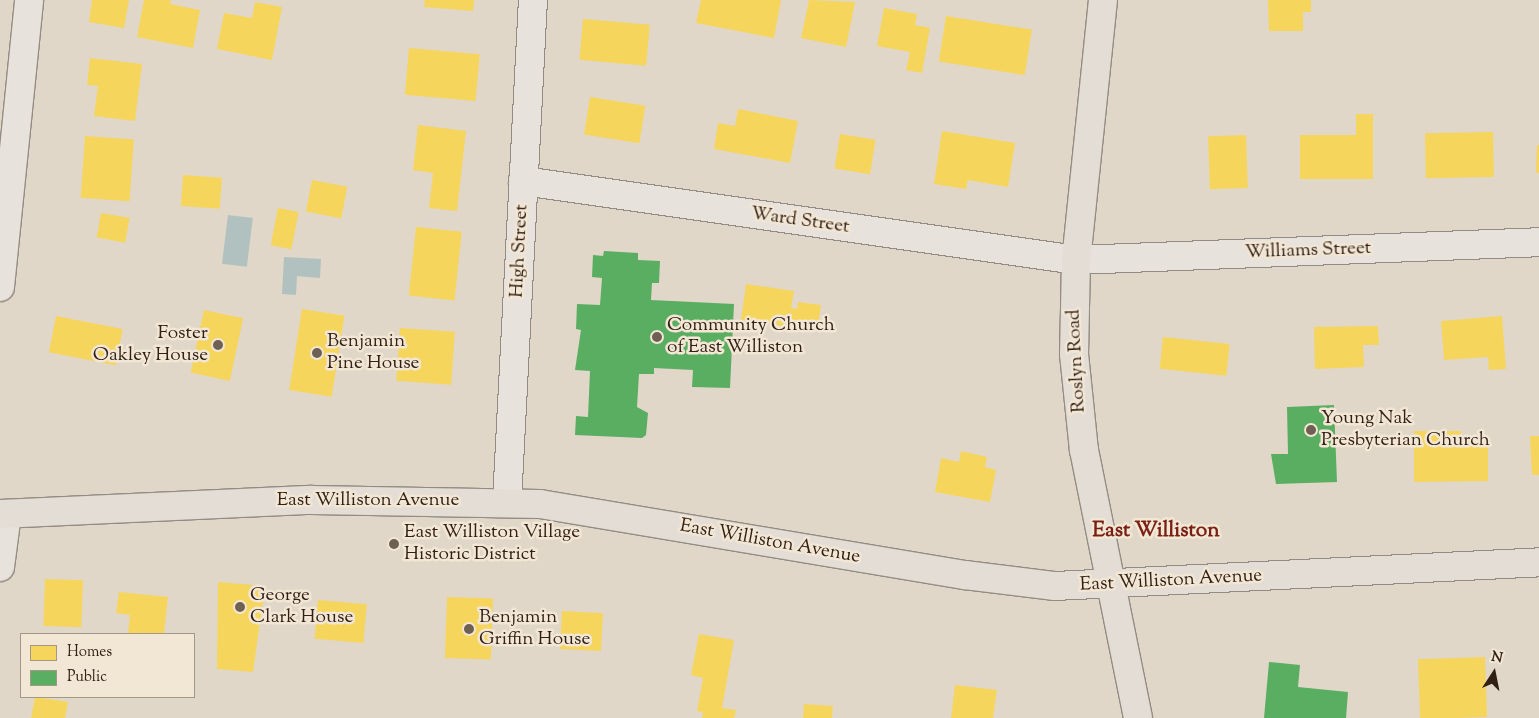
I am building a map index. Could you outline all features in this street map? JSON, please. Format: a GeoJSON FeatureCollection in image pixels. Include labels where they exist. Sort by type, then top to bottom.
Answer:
{"type":"FeatureCollection","features":[{"type":"Feature","properties":{"kind":"main road","name":"Roslyn Road"},"geometry":{"type":"LineString","coordinates":[[1103,0],[1076,260],[1074,354],[1080,427],[1113,584],[1138,718]]}},
{"type":"Feature","properties":{"kind":"main road","name":"East Williston Avenue"},"geometry":{"type":"LineString","coordinates":[[3,514],[312,500],[508,502],[573,508],[1002,581],[1113,584],[1539,562]]}},
{"type":"Feature","properties":{"kind":"street"},"geometry":{"type":"LineString","coordinates":[[0,287],[8,162],[29,0]]}},
{"type":"Feature","properties":{"kind":"street","name":"High Street"},"geometry":{"type":"LineString","coordinates":[[508,502],[533,0]]}},
{"type":"Feature","properties":{"kind":"street","name":"Ward Street"},"geometry":{"type":"LineString","coordinates":[[523,181],[1076,260]]}},
{"type":"Feature","properties":{"kind":"street","name":"Williams Street"},"geometry":{"type":"LineString","coordinates":[[1076,260],[1539,242]]}},
{"type":"Feature","properties":{"kind":"street"},"geometry":{"type":"LineString","coordinates":[[0,567],[3,514]]}},
{"type":"Feature","properties":{"kind":"shaded area"},"geometry":{"type":"Polygon","coordinates":[[[228,215],[253,218],[247,267],[222,264],[228,215]]]}},
{"type":"Feature","properties":{"kind":"shaded area"},"geometry":{"type":"Polygon","coordinates":[[[284,257],[321,259],[320,278],[297,276],[296,295],[282,294],[284,257]]]}},
{"type":"Feature","properties":{"kind":"building: Homes"},"geometry":{"type":"Polygon","coordinates":[[[92,0],[129,0],[124,28],[89,22],[92,0]]]}},
{"type":"Feature","properties":{"kind":"building: Homes"},"geometry":{"type":"Polygon","coordinates":[[[144,0],[171,0],[170,4],[200,10],[193,48],[137,37],[144,0]]]}},
{"type":"Feature","properties":{"kind":"building: Homes"},"geometry":{"type":"Polygon","coordinates":[[[425,0],[474,0],[473,11],[424,7],[425,0]]]}},
{"type":"Feature","properties":{"kind":"building: Homes"},"geometry":{"type":"Polygon","coordinates":[[[701,0],[781,0],[774,38],[696,23],[701,0]]]}},
{"type":"Feature","properties":{"kind":"building: Homes"},"geometry":{"type":"Polygon","coordinates":[[[809,0],[855,2],[846,47],[801,38],[809,0]]]}},
{"type":"Feature","properties":{"kind":"building: Homes"},"geometry":{"type":"Polygon","coordinates":[[[1268,0],[1311,0],[1311,12],[1303,12],[1303,31],[1269,31],[1268,0]]]}},
{"type":"Feature","properties":{"kind":"building: Homes"},"geometry":{"type":"Polygon","coordinates":[[[255,2],[282,7],[272,60],[217,49],[224,13],[252,18],[255,2]]]}},
{"type":"Feature","properties":{"kind":"building: Homes"},"geometry":{"type":"Polygon","coordinates":[[[884,8],[917,14],[915,25],[930,28],[922,73],[906,70],[910,52],[877,46],[884,8]]]}},
{"type":"Feature","properties":{"kind":"building: Homes"},"geometry":{"type":"Polygon","coordinates":[[[946,16],[1032,30],[1025,75],[939,61],[946,16]]]}},
{"type":"Feature","properties":{"kind":"building: Homes"},"geometry":{"type":"Polygon","coordinates":[[[583,19],[650,25],[646,66],[579,60],[583,19]]]}},
{"type":"Feature","properties":{"kind":"building: Homes"},"geometry":{"type":"Polygon","coordinates":[[[409,48],[480,54],[476,101],[405,95],[409,48]]]}},
{"type":"Feature","properties":{"kind":"building: Homes"},"geometry":{"type":"Polygon","coordinates":[[[90,58],[142,64],[135,121],[94,116],[98,86],[87,85],[90,58]]]}},
{"type":"Feature","properties":{"kind":"building: Homes"},"geometry":{"type":"Polygon","coordinates":[[[590,97],[645,106],[639,143],[584,135],[590,97]]]}},
{"type":"Feature","properties":{"kind":"building: Homes"},"geometry":{"type":"Polygon","coordinates":[[[738,109],[798,121],[790,163],[714,149],[718,123],[735,126],[738,109]]]}},
{"type":"Feature","properties":{"kind":"building: Homes"},"geometry":{"type":"Polygon","coordinates":[[[1356,114],[1373,114],[1373,179],[1300,179],[1300,135],[1356,135],[1356,114]]]}},
{"type":"Feature","properties":{"kind":"building: Homes"},"geometry":{"type":"Polygon","coordinates":[[[418,125],[466,131],[457,211],[429,208],[433,173],[413,170],[418,125]]]}},
{"type":"Feature","properties":{"kind":"building: Homes"},"geometry":{"type":"Polygon","coordinates":[[[942,131],[1015,143],[1008,187],[968,180],[966,189],[934,184],[942,131]]]}},
{"type":"Feature","properties":{"kind":"building: Homes"},"geometry":{"type":"Polygon","coordinates":[[[1493,132],[1494,177],[1426,178],[1425,133],[1493,132]]]}},
{"type":"Feature","properties":{"kind":"building: Homes"},"geometry":{"type":"Polygon","coordinates":[[[840,134],[876,140],[870,174],[835,169],[840,134]]]}},
{"type":"Feature","properties":{"kind":"building: Homes"},"geometry":{"type":"Polygon","coordinates":[[[1246,135],[1248,188],[1210,189],[1208,136],[1246,135]]]}},
{"type":"Feature","properties":{"kind":"building: Homes"},"geometry":{"type":"Polygon","coordinates":[[[85,136],[134,139],[130,201],[81,198],[85,136]]]}},
{"type":"Feature","properties":{"kind":"building: Homes"},"geometry":{"type":"Polygon","coordinates":[[[1537,145],[1539,145],[1539,173],[1536,173],[1537,145]]]}},
{"type":"Feature","properties":{"kind":"building: Homes"},"geometry":{"type":"Polygon","coordinates":[[[183,175],[222,178],[220,209],[181,206],[183,175]]]}},
{"type":"Feature","properties":{"kind":"building: Homes"},"geometry":{"type":"Polygon","coordinates":[[[312,180],[347,187],[341,218],[306,211],[312,180]]]}},
{"type":"Feature","properties":{"kind":"building: Homes"},"geometry":{"type":"Polygon","coordinates":[[[278,208],[299,212],[291,249],[271,245],[278,208]]]}},
{"type":"Feature","properties":{"kind":"building: Homes"},"geometry":{"type":"Polygon","coordinates":[[[101,213],[130,218],[125,243],[97,238],[101,213]]]}},
{"type":"Feature","properties":{"kind":"building: Homes"},"geometry":{"type":"Polygon","coordinates":[[[416,227],[462,232],[455,300],[409,296],[416,227]]]}},
{"type":"Feature","properties":{"kind":"building: Homes"},"geometry":{"type":"Polygon","coordinates":[[[746,284],[794,291],[791,308],[797,309],[798,302],[821,305],[817,331],[741,320],[746,284]]]}},
{"type":"Feature","properties":{"kind":"building: Homes","name":"Benjamin Pine House"},"geometry":{"type":"Polygon","coordinates":[[[302,309],[344,316],[332,397],[289,390],[302,309]]]}},
{"type":"Feature","properties":{"kind":"building: Homes","name":"Foster Oakley House"},"geometry":{"type":"Polygon","coordinates":[[[204,310],[243,318],[230,381],[191,373],[204,310]]]}},
{"type":"Feature","properties":{"kind":"building: Homes"},"geometry":{"type":"Polygon","coordinates":[[[56,316],[123,329],[116,365],[49,352],[56,316]]]}},
{"type":"Feature","properties":{"kind":"building: Homes"},"geometry":{"type":"Polygon","coordinates":[[[1502,316],[1506,369],[1489,370],[1488,357],[1444,360],[1441,321],[1502,316]]]}},
{"type":"Feature","properties":{"kind":"building: Homes"},"geometry":{"type":"Polygon","coordinates":[[[1378,326],[1379,345],[1363,345],[1364,367],[1315,369],[1314,327],[1378,326]]]}},
{"type":"Feature","properties":{"kind":"building: Homes"},"geometry":{"type":"Polygon","coordinates":[[[400,328],[455,332],[451,385],[396,381],[400,328]]]}},
{"type":"Feature","properties":{"kind":"building: Homes"},"geometry":{"type":"Polygon","coordinates":[[[1163,337],[1230,344],[1226,376],[1160,369],[1163,337]]]}},
{"type":"Feature","properties":{"kind":"building: Homes"},"geometry":{"type":"Polygon","coordinates":[[[1414,431],[1461,431],[1460,443],[1488,443],[1488,481],[1414,482],[1414,431]]]}},
{"type":"Feature","properties":{"kind":"building: Homes"},"geometry":{"type":"Polygon","coordinates":[[[1530,436],[1539,436],[1539,475],[1532,475],[1530,436]]]}},
{"type":"Feature","properties":{"kind":"building: Homes"},"geometry":{"type":"Polygon","coordinates":[[[961,451],[987,457],[985,467],[996,470],[990,502],[935,492],[941,458],[959,462],[961,451]]]}},
{"type":"Feature","properties":{"kind":"building: Homes"},"geometry":{"type":"Polygon","coordinates":[[[45,579],[83,580],[81,627],[43,626],[45,579]]]}},
{"type":"Feature","properties":{"kind":"building: Homes","name":"George Clark House"},"geometry":{"type":"Polygon","coordinates":[[[218,582],[265,586],[253,672],[217,669],[218,582]]]}},
{"type":"Feature","properties":{"kind":"building: Homes"},"geometry":{"type":"Polygon","coordinates":[[[119,592],[168,597],[164,633],[128,633],[130,615],[116,613],[119,592]]]}},
{"type":"Feature","properties":{"kind":"building: Homes","name":"Benjamin Griffin House"},"geometry":{"type":"Polygon","coordinates":[[[447,597],[493,599],[491,660],[445,658],[447,597]]]}},
{"type":"Feature","properties":{"kind":"building: Homes"},"geometry":{"type":"Polygon","coordinates":[[[318,600],[367,604],[363,643],[315,639],[318,600]]]}},
{"type":"Feature","properties":{"kind":"building: Homes"},"geometry":{"type":"Polygon","coordinates":[[[562,611],[603,613],[601,651],[560,649],[562,611]]]}},
{"type":"Feature","properties":{"kind":"building: Homes"},"geometry":{"type":"Polygon","coordinates":[[[699,634],[734,640],[722,708],[736,710],[734,718],[702,718],[703,712],[697,711],[703,678],[691,675],[699,634]]]}},
{"type":"Feature","properties":{"kind":"building: Homes"},"geometry":{"type":"Polygon","coordinates":[[[1485,657],[1487,717],[1420,718],[1418,659],[1485,657]]]}},
{"type":"Feature","properties":{"kind":"building: Homes"},"geometry":{"type":"Polygon","coordinates":[[[955,685],[997,690],[993,718],[951,718],[955,685]]]}},
{"type":"Feature","properties":{"kind":"building: Homes"},"geometry":{"type":"Polygon","coordinates":[[[35,698],[68,702],[65,718],[31,718],[35,698]]]}},
{"type":"Feature","properties":{"kind":"building: Homes"},"geometry":{"type":"Polygon","coordinates":[[[804,704],[833,706],[832,718],[803,718],[804,704]]]}},
{"type":"Feature","properties":{"kind":"building: Public","name":"Community Church of East Williston"},"geometry":{"type":"Polygon","coordinates":[[[604,251],[638,253],[638,260],[660,261],[659,283],[652,283],[651,300],[734,304],[730,388],[692,387],[693,370],[654,368],[654,374],[639,374],[637,407],[648,413],[646,435],[642,438],[575,435],[576,416],[588,417],[590,371],[575,370],[581,330],[576,329],[577,304],[600,305],[602,278],[592,277],[593,255],[603,256],[604,251]]]}},
{"type":"Feature","properties":{"kind":"building: Public","name":"Young Nak Presbyterian Church"},"geometry":{"type":"Polygon","coordinates":[[[1334,405],[1337,482],[1276,484],[1271,454],[1288,454],[1287,407],[1334,405]]]}},
{"type":"Feature","properties":{"kind":"building: Public"},"geometry":{"type":"Polygon","coordinates":[[[1269,662],[1300,665],[1298,687],[1348,692],[1346,718],[1264,718],[1269,662]]]}},
{"type":"Feature","properties":{"kind":"place","name":"Community Church of East Williston"},"geometry":{"type":"Point","coordinates":[657,337]}},
{"type":"Feature","properties":{"kind":"place","name":"Foster Oakley House"},"geometry":{"type":"Point","coordinates":[218,345]}},
{"type":"Feature","properties":{"kind":"place","name":"Benjamin Pine House"},"geometry":{"type":"Point","coordinates":[317,353]}},
{"type":"Feature","properties":{"kind":"place","name":"Young Nak Presbyterian Church"},"geometry":{"type":"Point","coordinates":[1311,430]}},
{"type":"Feature","properties":{"kind":"place","name":"East Williston Village Historic District"},"geometry":{"type":"Point","coordinates":[394,544]}},
{"type":"Feature","properties":{"kind":"place","name":"George Clark House"},"geometry":{"type":"Point","coordinates":[240,607]}},
{"type":"Feature","properties":{"kind":"place","name":"Benjamin Griffin House"},"geometry":{"type":"Point","coordinates":[469,629]}},
{"type":"Feature","properties":{"kind":"district","name":"East Williston"},"geometry":{"type":"Point","coordinates":[1156,531]}}]}
